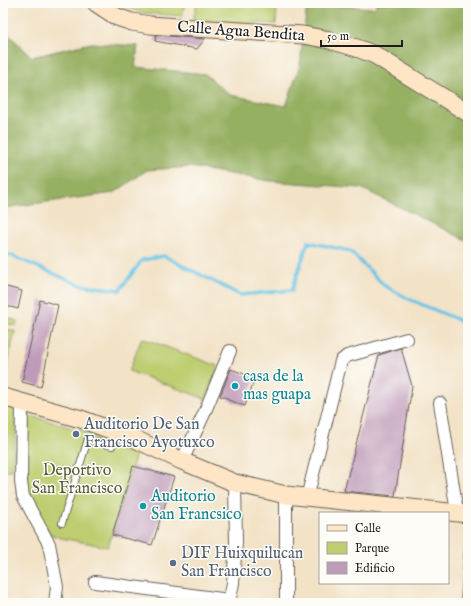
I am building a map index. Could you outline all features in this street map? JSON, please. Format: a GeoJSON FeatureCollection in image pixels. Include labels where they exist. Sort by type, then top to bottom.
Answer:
{"type":"FeatureCollection","features":[{"type":"Feature","properties":{"kind":"main road","name":"Calle Agua Bendita"},"geometry":{"type":"LineString","coordinates":[[96,3],[117,17],[138,23],[303,35],[330,40],[375,55],[468,113]]}},
{"type":"Feature","properties":{"kind":"main road"},"geometry":{"type":"LineString","coordinates":[[3,397],[81,419],[135,439],[182,462],[235,483],[286,495],[307,498],[463,513]]}},
{"type":"Feature","properties":{"kind":"street"},"geometry":{"type":"LineString","coordinates":[[307,498],[341,361],[347,356],[407,339]]}},
{"type":"Feature","properties":{"kind":"street"},"geometry":{"type":"LineString","coordinates":[[182,462],[230,351]]}},
{"type":"Feature","properties":{"kind":"street"},"geometry":{"type":"LineString","coordinates":[[22,402],[21,482],[23,496],[49,544],[57,587],[55,603]]}},
{"type":"Feature","properties":{"kind":"street"},"geometry":{"type":"LineString","coordinates":[[440,403],[463,513]]}},
{"type":"Feature","properties":{"kind":"street"},"geometry":{"type":"LineString","coordinates":[[95,582],[229,602],[233,583],[236,542],[235,483]]}},
{"type":"Feature","properties":{"kind":"street"},"geometry":{"type":"LineString","coordinates":[[286,495],[286,603]]}},
{"type":"Feature","properties":{"kind":"lane"},"geometry":{"type":"LineString","coordinates":[[62,523],[88,439],[112,446],[116,432]]}},
{"type":"Feature","properties":{"kind":"lane"},"geometry":{"type":"LineString","coordinates":[[464,603],[468,543]]}},
{"type":"Feature","properties":{"kind":"green space"},"geometry":{"type":"Polygon","coordinates":[[[111,3],[185,3],[182,16],[143,13],[111,3]]]}},
{"type":"Feature","properties":{"kind":"green space"},"geometry":{"type":"Polygon","coordinates":[[[197,3],[277,3],[276,24],[193,20],[197,3]]]}},
{"type":"Feature","properties":{"kind":"green space"},"geometry":{"type":"Polygon","coordinates":[[[378,3],[457,3],[468,7],[468,241],[361,188],[270,181],[190,167],[147,170],[114,193],[3,208],[4,30],[32,57],[91,43],[138,46],[135,67],[205,74],[230,95],[286,106],[300,65],[307,4],[374,8],[378,3]]]}},
{"type":"Feature","properties":{"kind":"green space"},"geometry":{"type":"Polygon","coordinates":[[[5,317],[17,321],[16,326],[4,323],[5,317]]]}},
{"type":"Feature","properties":{"kind":"green space"},"geometry":{"type":"Polygon","coordinates":[[[3,328],[15,331],[5,376],[3,375],[3,328]]]}},
{"type":"Feature","properties":{"kind":"green space"},"geometry":{"type":"Polygon","coordinates":[[[142,338],[218,366],[206,399],[129,371],[142,338]]]}},
{"type":"Feature","properties":{"kind":"green space"},"geometry":{"type":"Polygon","coordinates":[[[3,405],[18,408],[12,470],[3,470],[3,405]]]}},
{"type":"Feature","properties":{"kind":"green space","name":"Deportivo San Francisco"},"geometry":{"type":"Polygon","coordinates":[[[28,415],[138,447],[108,547],[61,538],[50,534],[27,493],[28,415]]]}},
{"type":"Feature","properties":{"kind":"building"},"geometry":{"type":"Polygon","coordinates":[[[156,35],[205,39],[197,49],[155,41],[156,35]]]}},
{"type":"Feature","properties":{"kind":"building"},"geometry":{"type":"Polygon","coordinates":[[[3,286],[22,291],[18,309],[3,305],[3,286]]]}},
{"type":"Feature","properties":{"kind":"building"},"geometry":{"type":"Polygon","coordinates":[[[40,300],[58,305],[41,387],[22,382],[40,300]]]}},
{"type":"Feature","properties":{"kind":"building"},"geometry":{"type":"Polygon","coordinates":[[[401,348],[412,386],[395,496],[344,491],[379,355],[401,348]]]}},
{"type":"Feature","properties":{"kind":"building","name":"casa de la mas guapa"},"geometry":{"type":"Polygon","coordinates":[[[231,369],[255,378],[245,406],[220,396],[231,369]]]}},
{"type":"Feature","properties":{"kind":"building","name":"Auditorio San Francsico"},"geometry":{"type":"Polygon","coordinates":[[[133,466],[174,477],[152,545],[112,535],[133,466]]]}},
{"type":"Feature","properties":{"kind":"waterway"},"geometry":{"type":"LineString","coordinates":[[3,252],[80,285],[120,290],[142,260],[164,256],[240,295],[292,290],[308,242],[350,251],[385,286],[409,299],[468,323]]}},
{"type":"Feature","properties":{"kind":"place","name":"casa de la mas guapa"},"geometry":{"type":"Point","coordinates":[235,386]}},
{"type":"Feature","properties":{"kind":"place","name":"Auditorio De San Francisco Ayotuxco"},"geometry":{"type":"Point","coordinates":[76,434]}},
{"type":"Feature","properties":{"kind":"place","name":"Auditorio San Francsico"},"geometry":{"type":"Point","coordinates":[143,506]}},
{"type":"Feature","properties":{"kind":"place","name":"DIF Huixquilucan San Francisco"},"geometry":{"type":"Point","coordinates":[173,563]}}]}
